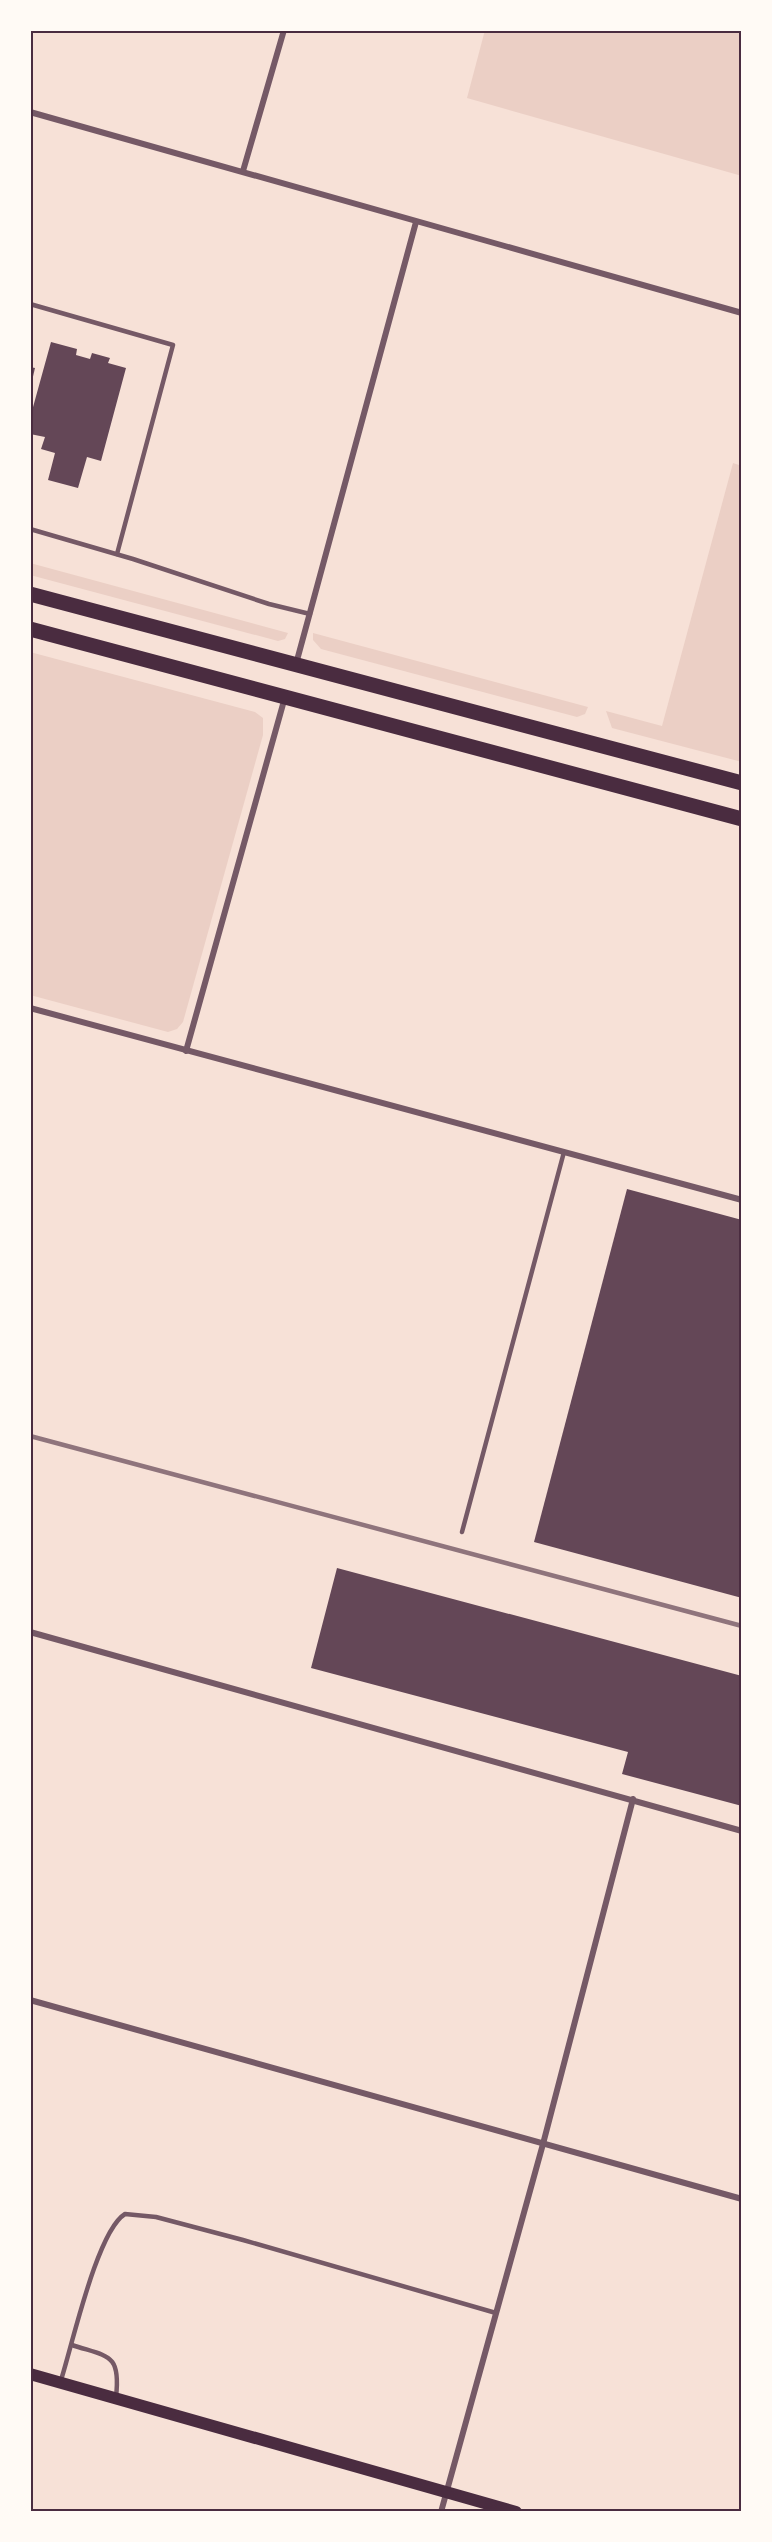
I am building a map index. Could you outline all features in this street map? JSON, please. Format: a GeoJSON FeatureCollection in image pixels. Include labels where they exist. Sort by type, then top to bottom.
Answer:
{"type":"FeatureCollection","features":[{"type":"Feature","properties":{"kind":"main road"},"geometry":{"type":"LineString","coordinates":[[30,594],[742,783]]}},
{"type":"Feature","properties":{"kind":"main road"},"geometry":{"type":"LineString","coordinates":[[30,629],[742,819]]}},
{"type":"Feature","properties":{"kind":"main road"},"geometry":{"type":"LineString","coordinates":[[30,2374],[516,2512]]}},
{"type":"Feature","properties":{"kind":"street"},"geometry":{"type":"LineString","coordinates":[[243,171],[284,30]]}},
{"type":"Feature","properties":{"kind":"street"},"geometry":{"type":"LineString","coordinates":[[30,112],[742,313]]}},
{"type":"Feature","properties":{"kind":"street"},"geometry":{"type":"LineString","coordinates":[[296,664],[416,222]]}},
{"type":"Feature","properties":{"kind":"street"},"geometry":{"type":"LineString","coordinates":[[186,1051],[285,697]]}},
{"type":"Feature","properties":{"kind":"street"},"geometry":{"type":"LineString","coordinates":[[30,1008],[742,1200]]}},
{"type":"Feature","properties":{"kind":"street"},"geometry":{"type":"LineString","coordinates":[[30,1632],[742,1831]]}},
{"type":"Feature","properties":{"kind":"street"},"geometry":{"type":"LineString","coordinates":[[441,2512],[543,2144],[633,1799]]}},
{"type":"Feature","properties":{"kind":"street"},"geometry":{"type":"LineString","coordinates":[[30,2000],[742,2199]]}},
{"type":"Feature","properties":{"kind":"lane"},"geometry":{"type":"LineString","coordinates":[[30,304],[173,345],[117,555]]}},
{"type":"Feature","properties":{"kind":"lane"},"geometry":{"type":"LineString","coordinates":[[30,529],[269,604],[310,614]]}},
{"type":"Feature","properties":{"kind":"lane"},"geometry":{"type":"LineString","coordinates":[[462,1532],[564,1152]]}},
{"type":"Feature","properties":{"kind":"lane"},"geometry":{"type":"LineString","coordinates":[[60,2383],[104,2243],[117,2221],[125,2214],[156,2217],[243,2240],[496,2313]]}},
{"type":"Feature","properties":{"kind":"lane"},"geometry":{"type":"LineString","coordinates":[[72,2345],[112,2360],[118,2370],[116,2398]]}},
{"type":"Feature","properties":{"kind":"shaded area"},"geometry":{"type":"Polygon","coordinates":[[[485,30],[742,30],[742,176],[467,98],[485,30]]]}},
{"type":"Feature","properties":{"kind":"shaded area"},"geometry":{"type":"Polygon","coordinates":[[[733,463],[742,466],[742,762],[612,728],[606,711],[662,726],[733,463]]]}},
{"type":"Feature","properties":{"kind":"shaded area"},"geometry":{"type":"Polygon","coordinates":[[[30,563],[288,633],[285,639],[278,641],[30,575],[30,563]]]}},
{"type":"Feature","properties":{"kind":"shaded area"},"geometry":{"type":"Polygon","coordinates":[[[313,633],[588,707],[585,714],[577,717],[321,649],[313,640],[313,633]]]}},
{"type":"Feature","properties":{"kind":"shaded area"},"geometry":{"type":"Polygon","coordinates":[[[30,652],[255,712],[263,718],[263,735],[183,1022],[177,1029],[168,1032],[30,995],[30,652]]]}},
{"type":"Feature","properties":{"kind":"building"},"geometry":{"type":"Polygon","coordinates":[[[51,342],[77,349],[76,355],[90,359],[92,353],[110,358],[108,363],[126,368],[101,461],[87,457],[78,488],[48,480],[55,453],[41,449],[45,437],[30,434],[30,418],[51,342]]]}},
{"type":"Feature","properties":{"kind":"building"},"geometry":{"type":"Polygon","coordinates":[[[30,367],[35,368],[31,385],[30,385],[30,367]]]}},
{"type":"Feature","properties":{"kind":"building"},"geometry":{"type":"Polygon","coordinates":[[[627,1189],[742,1220],[742,1598],[534,1542],[627,1189]]]}},
{"type":"Feature","properties":{"kind":"building"},"geometry":{"type":"Polygon","coordinates":[[[337,1568],[742,1676],[742,1806],[622,1774],[628,1752],[311,1668],[337,1568]]]}},
{"type":"Feature","properties":{"kind":"railway"},"geometry":{"type":"LineString","coordinates":[[30,1436],[742,1626]]}}]}
